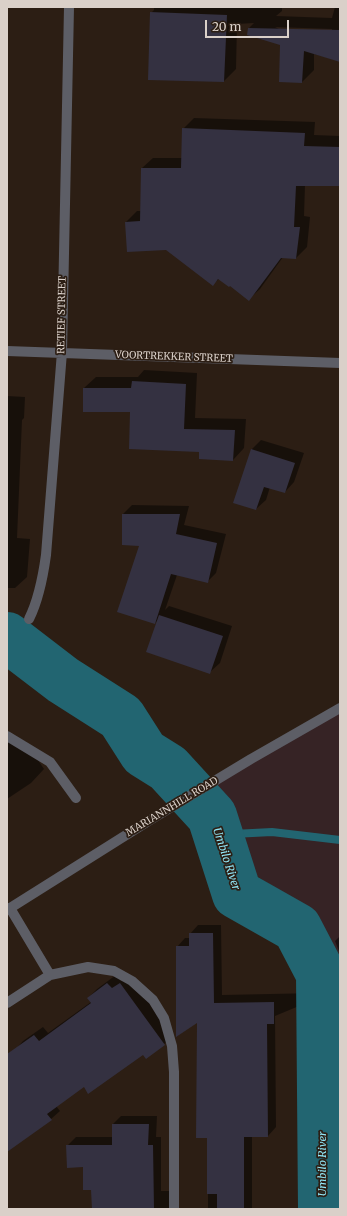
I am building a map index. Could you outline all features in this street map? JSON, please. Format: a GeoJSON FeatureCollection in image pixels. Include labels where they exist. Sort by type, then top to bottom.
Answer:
{"type":"FeatureCollection","features":[{"type":"Feature","properties":{"kind":"street","name":"RETIEF STREET"},"geometry":{"type":"LineString","coordinates":[[29,619],[42,581],[46,555],[62,352],[69,7]]}},
{"type":"Feature","properties":{"kind":"street","name":"VOORTREKKER STREET"},"geometry":{"type":"LineString","coordinates":[[7,351],[340,363]]}},
{"type":"Feature","properties":{"kind":"street","name":"MARIANNHILL ROAD"},"geometry":{"type":"LineString","coordinates":[[8,909],[251,759],[339,710]]}},
{"type":"Feature","properties":{"kind":"street"},"geometry":{"type":"LineString","coordinates":[[7,736],[50,762],[76,798]]}},
{"type":"Feature","properties":{"kind":"street"},"geometry":{"type":"LineString","coordinates":[[8,909],[50,975]]}},
{"type":"Feature","properties":{"kind":"street"},"geometry":{"type":"LineString","coordinates":[[7,1004],[50,975],[88,967],[114,971],[132,981],[153,1000],[164,1018],[172,1046],[174,1072],[174,1209]]}},
{"type":"Feature","properties":{"kind":"shaded area"},"geometry":{"type":"Polygon","coordinates":[[[338,710],[340,715],[340,967],[311,911],[249,871],[200,791],[338,710]]]}},
{"type":"Feature","properties":{"kind":"building"},"geometry":{"type":"Polygon","coordinates":[[[150,12],[227,15],[224,82],[148,80],[150,12]]]}},
{"type":"Feature","properties":{"kind":"building"},"geometry":{"type":"Polygon","coordinates":[[[248,28],[340,30],[340,62],[304,51],[302,83],[279,82],[280,45],[247,35],[248,28]]]}},
{"type":"Feature","properties":{"kind":"building"},"geometry":{"type":"Polygon","coordinates":[[[182,128],[305,133],[304,146],[340,147],[340,186],[296,186],[294,227],[300,227],[296,259],[281,258],[249,301],[230,286],[229,287],[218,279],[213,286],[166,250],[127,252],[125,222],[140,221],[141,168],[181,168],[182,128]]]}},
{"type":"Feature","properties":{"kind":"building"},"geometry":{"type":"Polygon","coordinates":[[[132,381],[186,384],[184,429],[235,430],[233,461],[199,459],[199,452],[129,449],[130,412],[83,412],[83,388],[131,388],[132,381]]]}},
{"type":"Feature","properties":{"kind":"building"},"geometry":{"type":"Polygon","coordinates":[[[251,449],[295,463],[285,493],[264,487],[256,510],[233,503],[251,449]]]}},
{"type":"Feature","properties":{"kind":"building"},"geometry":{"type":"Polygon","coordinates":[[[122,514],[180,514],[176,534],[217,543],[208,583],[171,574],[155,624],[117,612],[139,546],[122,545],[122,514]]]}},
{"type":"Feature","properties":{"kind":"building"},"geometry":{"type":"Polygon","coordinates":[[[159,615],[223,636],[210,674],[146,652],[159,615]]]}},
{"type":"Feature","properties":{"kind":"building"},"geometry":{"type":"Polygon","coordinates":[[[189,933],[213,933],[214,1003],[274,1002],[274,1024],[267,1024],[268,1137],[244,1137],[244,1209],[217,1209],[217,1194],[207,1194],[207,1138],[196,1138],[197,1023],[176,1037],[176,946],[189,946],[189,933]]]}},
{"type":"Feature","properties":{"kind":"building"},"geometry":{"type":"Polygon","coordinates":[[[107,983],[112,988],[120,983],[165,1045],[146,1059],[143,1055],[88,1094],[84,1087],[47,1114],[52,1120],[7,1152],[7,1054],[34,1035],[39,1041],[91,1003],[87,998],[107,983]]]}},
{"type":"Feature","properties":{"kind":"building"},"geometry":{"type":"Polygon","coordinates":[[[112,1124],[149,1124],[148,1145],[153,1145],[154,1209],[92,1209],[91,1190],[83,1190],[83,1167],[67,1168],[66,1145],[112,1145],[112,1124]]]}},
{"type":"Feature","properties":{"kind":"waterway","name":"Umbilo River"},"geometry":{"type":"LineString","coordinates":[[7,637],[63,680],[121,717],[144,753],[168,768],[212,816],[237,894],[297,928],[321,974],[323,1209]]}},
{"type":"Feature","properties":{"kind":"waterway"},"geometry":{"type":"LineString","coordinates":[[212,816],[233,834],[272,832],[340,840]]}}]}
